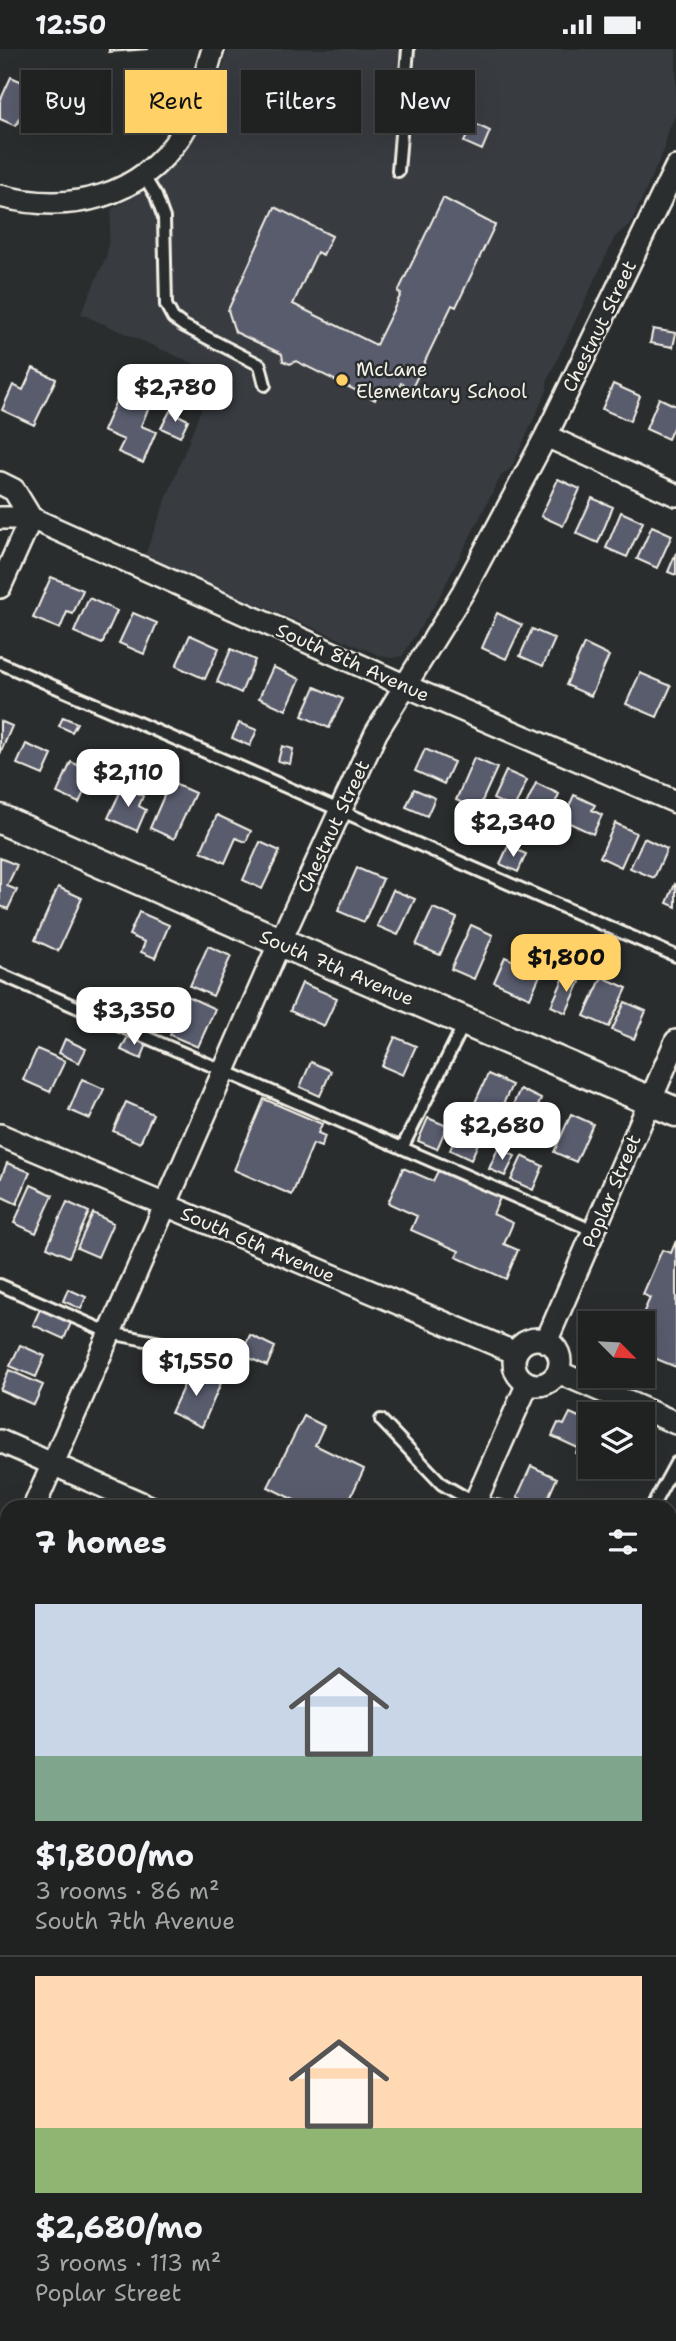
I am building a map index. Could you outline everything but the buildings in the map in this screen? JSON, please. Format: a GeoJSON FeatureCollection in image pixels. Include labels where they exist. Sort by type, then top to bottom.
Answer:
{"type":"FeatureCollection","features":[{"type":"Feature","properties":{"kind":"street"},"geometry":{"type":"LineString","coordinates":[[0,196],[23,202],[48,204],[79,202],[128,186],[144,176],[159,163],[182,134],[198,101],[213,49]]}},
{"type":"Feature","properties":{"kind":"street","name":"Chestnut Street"},"geometry":{"type":"LineString","coordinates":[[37,1500],[280,942],[376,733],[463,592],[546,436],[670,197],[676,167]]}},
{"type":"Feature","properties":{"kind":"street"},"geometry":{"type":"LineString","coordinates":[[546,436],[676,495]]}},
{"type":"Feature","properties":{"kind":"street"},"geometry":{"type":"LineString","coordinates":[[0,483],[14,489],[31,518],[0,587]]}},
{"type":"Feature","properties":{"kind":"street","name":"South 8th Avenue"},"geometry":{"type":"LineString","coordinates":[[0,518],[31,518],[406,686],[676,802]]}},
{"type":"Feature","properties":{"kind":"street","name":"South 7th Avenue"},"geometry":{"type":"LineString","coordinates":[[0,820],[676,1112]]}},
{"type":"Feature","properties":{"kind":"street","name":"Poplar Street"},"geometry":{"type":"LineString","coordinates":[[546,1342],[676,1041]]}},
{"type":"Feature","properties":{"kind":"street","name":"South 6th Avenue"},"geometry":{"type":"LineString","coordinates":[[0,1135],[516,1353]]}},
{"type":"Feature","properties":{"kind":"street"},"geometry":{"type":"LineString","coordinates":[[529,1341],[546,1342],[558,1354],[558,1372],[545,1384],[528,1383],[516,1371],[516,1353],[529,1341]]}},
{"type":"Feature","properties":{"kind":"street"},"geometry":{"type":"LineString","coordinates":[[558,1372],[676,1423]]}},
{"type":"Feature","properties":{"kind":"street"},"geometry":{"type":"LineString","coordinates":[[476,1500],[528,1383]]}},
{"type":"Feature","properties":{"kind":"street"},"geometry":{"type":"LineString","coordinates":[[0,1441],[135,1500]]}},
{"type":"Feature","properties":{"kind":"lane"},"geometry":{"type":"LineString","coordinates":[[398,171],[408,49]]}},
{"type":"Feature","properties":{"kind":"lane"},"geometry":{"type":"LineString","coordinates":[[144,176],[156,196],[164,218],[166,305],[173,318],[260,365],[265,385]]}},
{"type":"Feature","properties":{"kind":"lane"},"geometry":{"type":"LineString","coordinates":[[0,663],[676,956]]}},
{"type":"Feature","properties":{"kind":"lane"},"geometry":{"type":"LineString","coordinates":[[0,974],[594,1231]]}},
{"type":"Feature","properties":{"kind":"lane"},"geometry":{"type":"LineString","coordinates":[[402,1148],[466,1021]]}},
{"type":"Feature","properties":{"kind":"lane"},"geometry":{"type":"LineString","coordinates":[[0,1285],[110,1333],[161,1343],[223,1368]]}},
{"type":"Feature","properties":{"kind":"lane"},"geometry":{"type":"LineString","coordinates":[[381,1420],[442,1484],[466,1500]]}},
{"type":"Feature","properties":{"kind":"lane"},"geometry":{"type":"LineString","coordinates":[[656,1500],[676,1463]]}},
{"type":"Feature","properties":{"kind":"shaded area"},"geometry":{"type":"Polygon","coordinates":[[[228,49],[676,49],[676,114],[666,135],[665,148],[631,223],[615,237],[547,381],[547,390],[512,467],[501,476],[436,603],[402,656],[381,656],[144,557],[215,373],[81,314],[107,255],[112,209],[164,174],[183,155],[197,133],[227,133],[227,70],[222,70],[228,49]]]}},
{"type":"Feature","properties":{"kind":"place","name":"McLane Elementary School"},"geometry":{"type":"Point","coordinates":[342,380]}}]}
